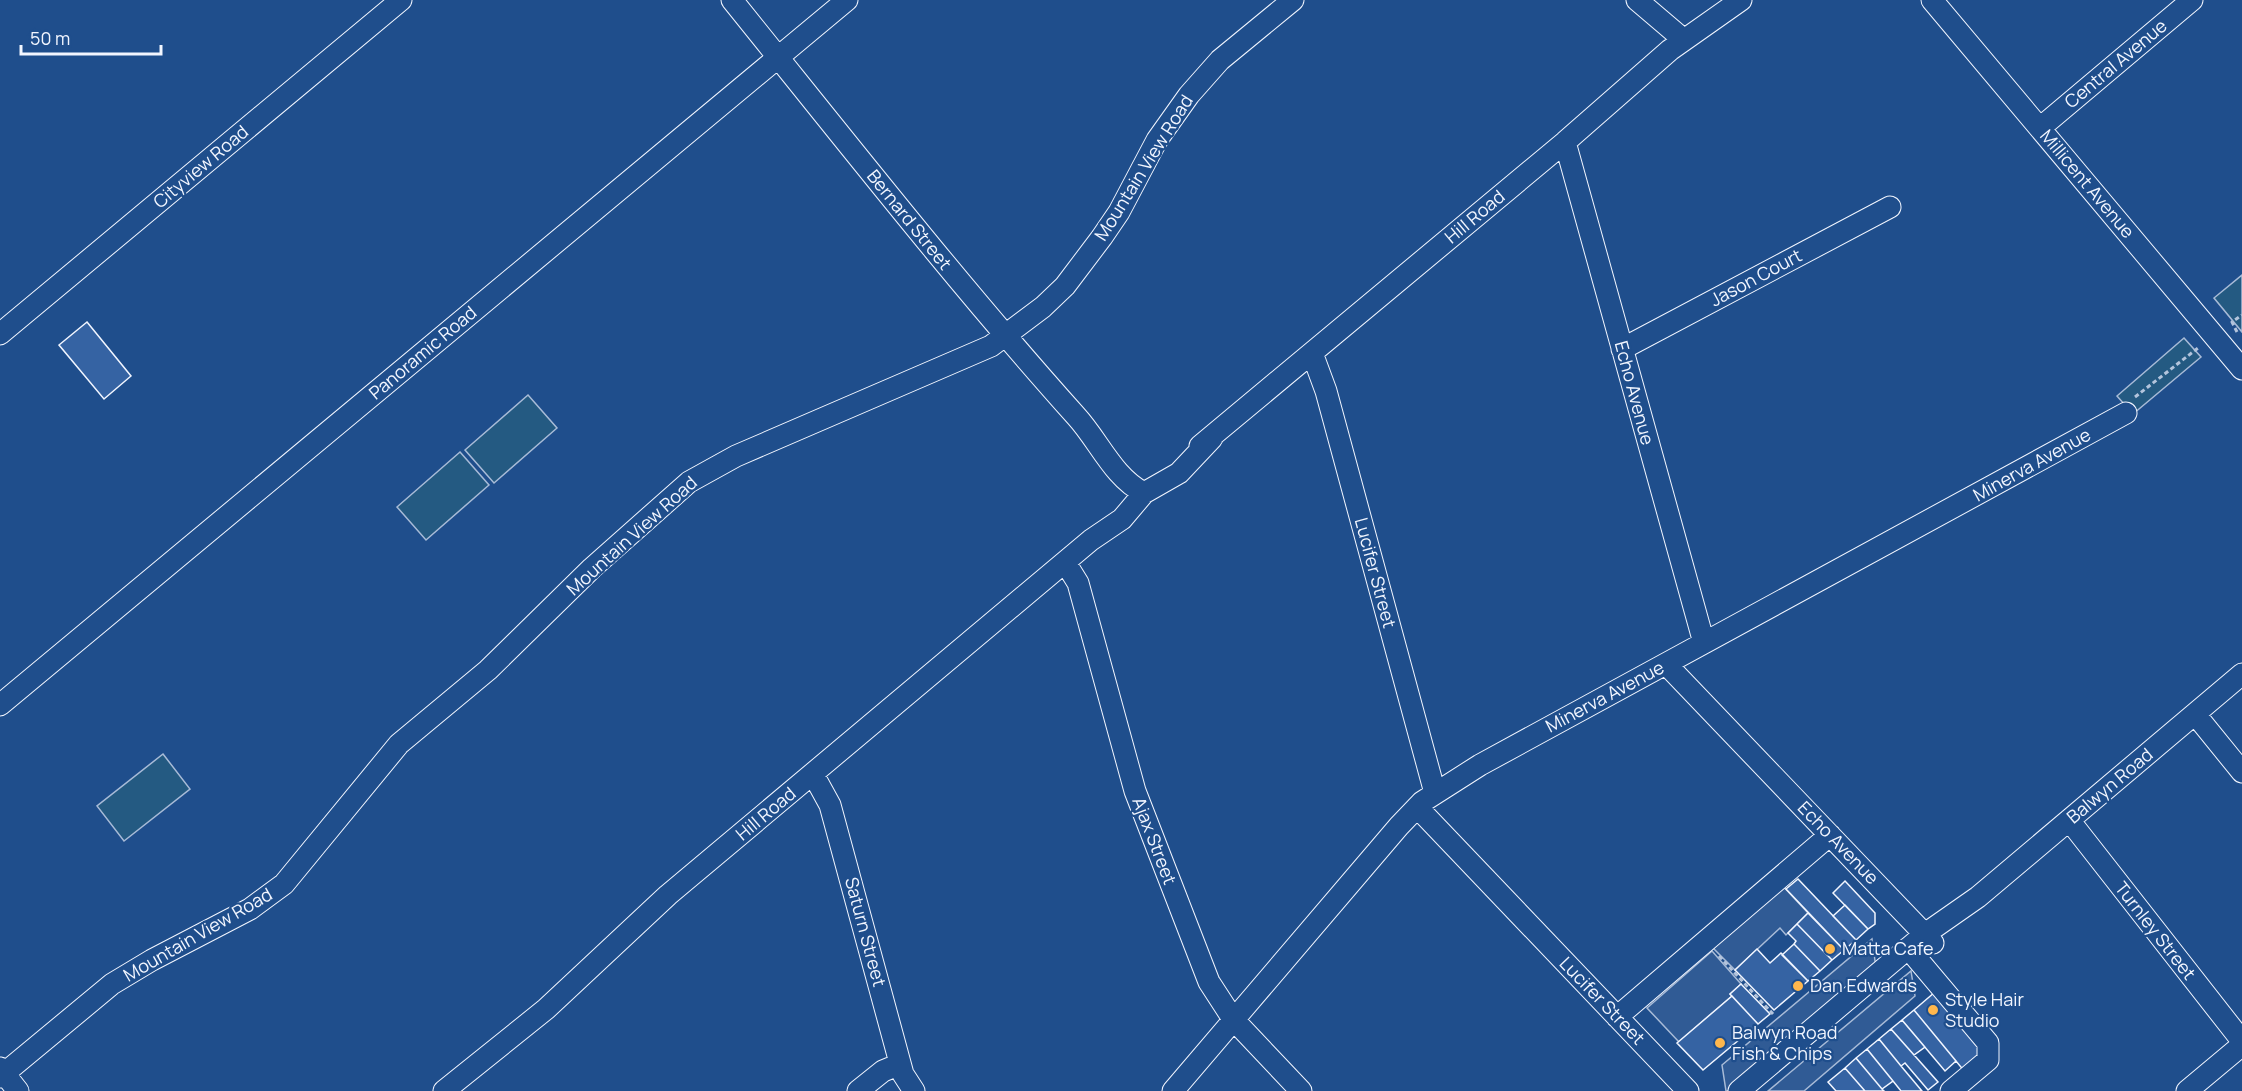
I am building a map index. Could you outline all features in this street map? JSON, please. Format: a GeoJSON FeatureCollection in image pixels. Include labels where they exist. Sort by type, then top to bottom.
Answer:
{"type":"FeatureCollection","features":[{"type":"Feature","properties":{"kind":"street","name":"Cityview Road"},"geometry":{"type":"LineString","coordinates":[[0,334],[401,0]]}},
{"type":"Feature","properties":{"kind":"street","name":"Bernard Street"},"geometry":{"type":"LineString","coordinates":[[732,0],[1004,336],[1093,435],[1114,452],[1139,486]]}},
{"type":"Feature","properties":{"kind":"street","name":"Panoramic Road"},"geometry":{"type":"LineString","coordinates":[[0,705],[847,0]]}},
{"type":"Feature","properties":{"kind":"street","name":"Mountain View Road"},"geometry":{"type":"LineString","coordinates":[[1,1073],[130,972],[250,909],[284,884],[399,744],[514,647],[592,568],[689,482],[727,460],[972,354],[1004,336],[1054,296],[1102,237],[1119,212],[1157,140],[1206,75],[1293,0]]}},
{"type":"Feature","properties":{"kind":"street"},"geometry":{"type":"LineString","coordinates":[[1637,0],[1677,45]]}},
{"type":"Feature","properties":{"kind":"street","name":"Hill Road"},"geometry":{"type":"LineString","coordinates":[[444,1091],[546,1009],[669,895],[1091,540],[1122,519],[1139,486],[1179,474],[1212,438],[1677,45],[1741,0]]}},
{"type":"Feature","properties":{"kind":"street","name":"Millicent Avenue"},"geometry":{"type":"LineString","coordinates":[[1932,0],[2242,369]]}},
{"type":"Feature","properties":{"kind":"street","name":"Central Avenue"},"geometry":{"type":"LineString","coordinates":[[2040,128],[2192,0]]}},
{"type":"Feature","properties":{"kind":"street","name":"Echo Avenue"},"geometry":{"type":"LineString","coordinates":[[1565,142],[1704,643]]}},
{"type":"Feature","properties":{"kind":"street","name":"Jason Court"},"geometry":{"type":"LineString","coordinates":[[1622,349],[1890,207]]}},
{"type":"Feature","properties":{"kind":"street","name":"Lucifer Street"},"geometry":{"type":"LineString","coordinates":[[1312,353],[1326,391],[1435,793]]}},
{"type":"Feature","properties":{"kind":"street","name":"Minerva Avenue"},"geometry":{"type":"LineString","coordinates":[[1173,1091],[1417,807],[1435,793],[1480,765],[2130,407]]}},
{"type":"Feature","properties":{"kind":"street","name":"Ajax Street"},"geometry":{"type":"LineString","coordinates":[[1065,562],[1078,583],[1146,821],[1209,982],[1233,1019],[1301,1091]]}},
{"type":"Feature","properties":{"kind":"street","name":"Echo Avenue"},"geometry":{"type":"LineString","coordinates":[[1666,663],[1930,939]]}},
{"type":"Feature","properties":{"kind":"street","name":"Balwyn Road"},"geometry":{"type":"LineString","coordinates":[[1739,1091],[1930,939],[2242,674]]}},
{"type":"Feature","properties":{"kind":"street"},"geometry":{"type":"LineString","coordinates":[[2195,714],[2242,772]]}},
{"type":"Feature","properties":{"kind":"street","name":"Saturn Street"},"geometry":{"type":"LineString","coordinates":[[813,774],[830,805],[900,1064],[906,1082],[914,1091]]}},
{"type":"Feature","properties":{"kind":"street","name":"Lucifer Street"},"geometry":{"type":"LineString","coordinates":[[1417,807],[1688,1091]]}},
{"type":"Feature","properties":{"kind":"street","name":"Turnley Street"},"geometry":{"type":"LineString","coordinates":[[2068,820],[2242,1043]]}},
{"type":"Feature","properties":{"kind":"street"},"geometry":{"type":"LineString","coordinates":[[1617,1017],[1830,835]]}},
{"type":"Feature","properties":{"kind":"street"},"geometry":{"type":"LineString","coordinates":[[1913,953],[1988,1044],[1988,1060],[1951,1091]]}},
{"type":"Feature","properties":{"kind":"street","name":"Balwyn Road"},"geometry":{"type":"LineString","coordinates":[[1759,1091],[1913,953]]}},
{"type":"Feature","properties":{"kind":"street"},"geometry":{"type":"LineString","coordinates":[[2187,1091],[2242,1043]]}},
{"type":"Feature","properties":{"kind":"street"},"geometry":{"type":"LineString","coordinates":[[858,1091],[881,1073],[900,1064]]}},
{"type":"Feature","properties":{"kind":"street"},"geometry":{"type":"LineString","coordinates":[[1,1073],[18,1091]]}},
{"type":"Feature","properties":{"kind":"path"},"geometry":{"type":"LineString","coordinates":[[2130,407],[2146,386],[2187,354],[2215,337]]}},
{"type":"Feature","properties":{"kind":"path"},"geometry":{"type":"LineString","coordinates":[[1704,942],[1773,1014]]}},
{"type":"Feature","properties":{"kind":"shaded area"},"geometry":{"type":"Polygon","coordinates":[[[2242,275],[2242,332],[2214,298],[2242,275]]]}},
{"type":"Feature","properties":{"kind":"shaded area"},"geometry":{"type":"Polygon","coordinates":[[[2184,338],[2201,357],[2133,414],[2117,396],[2184,338]]]}},
{"type":"Feature","properties":{"kind":"shaded area"},"geometry":{"type":"Polygon","coordinates":[[[528,395],[557,428],[494,483],[465,450],[528,395]]]}},
{"type":"Feature","properties":{"kind":"shaded area"},"geometry":{"type":"Polygon","coordinates":[[[460,452],[489,485],[426,540],[397,507],[460,452]]]}},
{"type":"Feature","properties":{"kind":"shaded area"},"geometry":{"type":"Polygon","coordinates":[[[163,754],[190,789],[124,841],[97,806],[163,754]]]}},
{"type":"Feature","properties":{"kind":"shaded area"},"geometry":{"type":"Polygon","coordinates":[[[1781,884],[1808,913],[1786,935],[1780,928],[1735,970],[1710,945],[1781,884]]]}},
{"type":"Feature","properties":{"kind":"shaded area"},"geometry":{"type":"Polygon","coordinates":[[[1872,939],[1876,968],[1731,1091],[1726,1091],[1722,1065],[1872,939]]]}},
{"type":"Feature","properties":{"kind":"shaded area"},"geometry":{"type":"Polygon","coordinates":[[[1712,951],[1741,984],[1730,994],[1732,996],[1679,1042],[1647,1008],[1712,951]]]}},
{"type":"Feature","properties":{"kind":"shaded area"},"geometry":{"type":"Polygon","coordinates":[[[1911,971],[1915,996],[1804,1091],[1768,1091],[1911,971]]]}},
{"type":"Feature","properties":{"kind":"building"},"geometry":{"type":"Polygon","coordinates":[[[87,322],[131,376],[104,399],[59,345],[87,322]]]}},
{"type":"Feature","properties":{"kind":"building"},"geometry":{"type":"Polygon","coordinates":[[[1798,879],[1856,940],[1844,950],[1786,889],[1798,879]]]}},
{"type":"Feature","properties":{"kind":"building"},"geometry":{"type":"Polygon","coordinates":[[[1845,881],[1875,913],[1875,924],[1868,929],[1833,893],[1845,881]]]}},
{"type":"Feature","properties":{"kind":"building"},"geometry":{"type":"Polygon","coordinates":[[[1845,905],[1868,929],[1856,940],[1833,916],[1845,905]]]}},
{"type":"Feature","properties":{"kind":"building"},"geometry":{"type":"Polygon","coordinates":[[[1808,913],[1844,950],[1832,960],[1797,924],[1808,913]]]}},
{"type":"Feature","properties":{"kind":"building"},"geometry":{"type":"Polygon","coordinates":[[[1797,924],[1832,960],[1820,971],[1794,944],[1796,941],[1788,933],[1797,924]]]}},
{"type":"Feature","properties":{"kind":"building"},"geometry":{"type":"Polygon","coordinates":[[[1794,944],[1820,971],[1808,981],[1782,955],[1794,944]]]}},
{"type":"Feature","properties":{"kind":"building"},"geometry":{"type":"Polygon","coordinates":[[[1757,949],[1770,963],[1781,953],[1808,981],[1774,1010],[1735,970],[1757,949]]]}},
{"type":"Feature","properties":{"kind":"building"},"geometry":{"type":"Polygon","coordinates":[[[1741,984],[1770,1014],[1758,1024],[1730,994],[1741,984]]]}},
{"type":"Feature","properties":{"kind":"building"},"geometry":{"type":"Polygon","coordinates":[[[1935,992],[1980,1046],[1980,1059],[1965,1072],[1914,1010],[1935,992]]]}},
{"type":"Feature","properties":{"kind":"building"},"geometry":{"type":"Polygon","coordinates":[[[1732,996],[1758,1024],[1703,1070],[1677,1043],[1732,996]]]}},
{"type":"Feature","properties":{"kind":"building"},"geometry":{"type":"Polygon","coordinates":[[[1914,1010],[1956,1061],[1945,1071],[1902,1020],[1914,1010]]]}},
{"type":"Feature","properties":{"kind":"building"},"geometry":{"type":"Polygon","coordinates":[[[1902,1020],[1925,1047],[1914,1055],[1891,1029],[1902,1020]]]}},
{"type":"Feature","properties":{"kind":"building"},"geometry":{"type":"Polygon","coordinates":[[[1891,1029],[1938,1082],[1928,1090],[1905,1063],[1901,1066],[1879,1039],[1891,1029]]]}},
{"type":"Feature","properties":{"kind":"building"},"geometry":{"type":"Polygon","coordinates":[[[1879,1039],[1922,1091],[1901,1091],[1867,1049],[1879,1039]]]}},
{"type":"Feature","properties":{"kind":"building"},"geometry":{"type":"Polygon","coordinates":[[[1867,1049],[1893,1081],[1882,1089],[1856,1058],[1867,1049]]]}},
{"type":"Feature","properties":{"kind":"building"},"geometry":{"type":"Polygon","coordinates":[[[1856,1058],[1884,1091],[1865,1091],[1845,1068],[1856,1058]]]}},
{"type":"Feature","properties":{"kind":"building"},"geometry":{"type":"Polygon","coordinates":[[[1845,1068],[1865,1091],[1836,1091],[1828,1082],[1845,1068]]]}},
{"type":"Feature","properties":{"kind":"place","name":"Matta Cafe"},"geometry":{"type":"Point","coordinates":[1830,949]}},
{"type":"Feature","properties":{"kind":"place","name":"Dan Edwards"},"geometry":{"type":"Point","coordinates":[1798,986]}},
{"type":"Feature","properties":{"kind":"place","name":"Style Hair Studio"},"geometry":{"type":"Point","coordinates":[1933,1010]}},
{"type":"Feature","properties":{"kind":"place","name":"Balwyn Road Fish & Chips"},"geometry":{"type":"Point","coordinates":[1720,1043]}}]}
